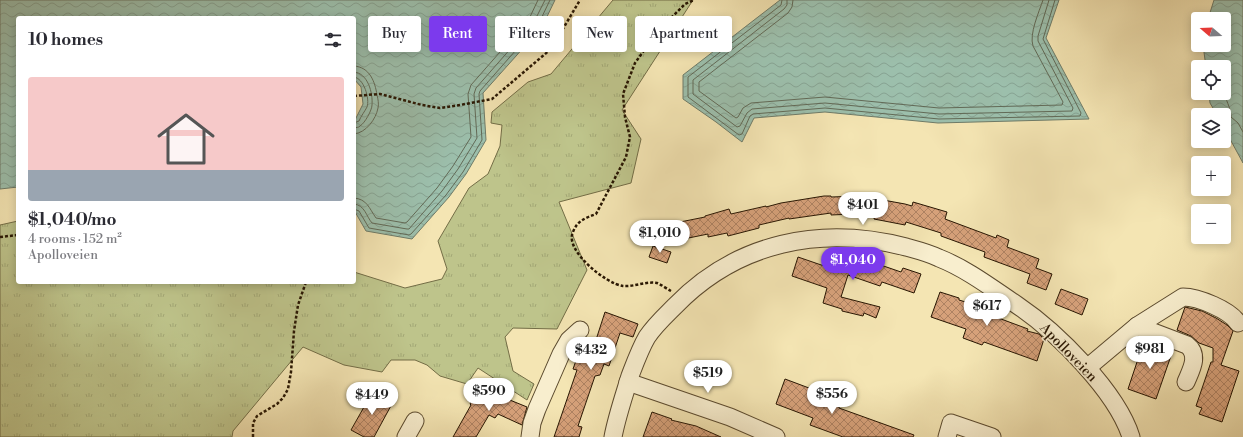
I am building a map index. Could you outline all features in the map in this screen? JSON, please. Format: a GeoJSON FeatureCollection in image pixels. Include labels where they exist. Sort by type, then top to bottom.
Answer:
{"type":"FeatureCollection","features":[{"type":"Feature","properties":{"kind":"street","name":"Apolloveien"},"geometry":{"type":"LineString","coordinates":[[613,437],[628,382],[640,349],[647,337],[661,320],[678,302],[698,285],[732,264],[761,249],[786,243],[814,239],[851,238],[889,243],[940,258],[957,266],[992,288],[1038,320],[1056,336],[1096,379],[1125,421],[1131,437]]}},
{"type":"Feature","properties":{"kind":"street"},"geometry":{"type":"LineString","coordinates":[[1087,368],[1137,326],[1183,297],[1189,297],[1210,304],[1233,316],[1238,323]]}},
{"type":"Feature","properties":{"kind":"street"},"geometry":{"type":"LineString","coordinates":[[1137,326],[1187,345],[1191,348],[1194,355],[1194,360],[1186,382]]}},
{"type":"Feature","properties":{"kind":"street"},"geometry":{"type":"LineString","coordinates":[[530,437],[532,423],[537,408],[561,354],[569,340],[580,330]]}},
{"type":"Feature","properties":{"kind":"street"},"geometry":{"type":"LineString","coordinates":[[628,382],[730,417],[776,437]]}},
{"type":"Feature","properties":{"kind":"street"},"geometry":{"type":"LineString","coordinates":[[406,437],[415,421]]}},
{"type":"Feature","properties":{"kind":"street"},"geometry":{"type":"LineString","coordinates":[[947,437],[951,423],[992,437]]}},
{"type":"Feature","properties":{"kind":"path"},"geometry":{"type":"LineString","coordinates":[[356,96],[380,94],[440,108],[492,99],[551,49],[580,0]]}},
{"type":"Feature","properties":{"kind":"path"},"geometry":{"type":"LineString","coordinates":[[678,302],[671,291],[657,284],[623,286],[603,278],[588,265],[574,248],[572,234],[577,223],[596,214],[626,157],[630,136],[625,117],[623,94],[636,63],[658,32],[685,4],[694,0]]}},
{"type":"Feature","properties":{"kind":"path"},"geometry":{"type":"LineString","coordinates":[[0,237],[16,236]]}},
{"type":"Feature","properties":{"kind":"path"},"geometry":{"type":"LineString","coordinates":[[252,437],[253,423],[257,416],[277,404],[283,398],[288,389],[298,305],[305,284]]}},
{"type":"Feature","properties":{"kind":"green space"},"geometry":{"type":"Polygon","coordinates":[[[613,0],[693,0],[683,16],[635,16],[635,52],[659,52],[622,110],[641,139],[631,183],[559,202],[587,270],[557,329],[513,328],[505,337],[513,371],[534,384],[527,400],[478,368],[467,384],[440,376],[427,365],[415,360],[391,360],[382,372],[344,365],[303,347],[233,431],[232,437],[0,437],[0,225],[16,221],[16,284],[356,284],[356,273],[405,288],[442,279],[447,269],[438,241],[469,188],[488,174],[500,146],[502,125],[491,123],[492,112],[528,82],[551,74],[572,49],[572,52],[627,52],[627,16],[600,16],[613,0]]]}},
{"type":"Feature","properties":{"kind":"water"},"geometry":{"type":"Polygon","coordinates":[[[0,0],[555,0],[547,16],[495,16],[495,52],[520,52],[483,93],[486,140],[466,174],[449,197],[412,239],[366,231],[356,214],[356,118],[363,104],[361,87],[356,81],[356,16],[16,16],[16,187],[0,189],[0,0]]]}},
{"type":"Feature","properties":{"kind":"water"},"geometry":{"type":"Polygon","coordinates":[[[780,0],[1059,0],[1046,38],[1089,119],[938,123],[825,112],[754,118],[742,142],[683,99],[683,75],[713,52],[732,52],[732,37],[780,0]]]}},
{"type":"Feature","properties":{"kind":"water"},"geometry":{"type":"Polygon","coordinates":[[[1214,0],[1243,0],[1243,163],[1231,141],[1231,108],[1213,108],[1210,103],[1210,100],[1231,100],[1231,60],[1205,60],[1204,52],[1231,52],[1231,12],[1210,12],[1214,0]]]}},
{"type":"Feature","properties":{"kind":"building"},"geometry":{"type":"Polygon","coordinates":[[[824,196],[861,196],[912,206],[913,202],[947,212],[945,219],[996,238],[997,235],[1009,240],[1007,247],[1039,259],[1036,268],[1052,274],[1046,290],[1027,283],[1030,274],[984,257],[985,252],[941,236],[941,233],[906,222],[905,225],[874,219],[875,213],[831,215],[831,213],[789,218],[759,225],[759,228],[728,236],[727,233],[708,237],[708,234],[669,242],[665,225],[705,217],[729,209],[731,214],[781,203],[824,196]]]}},
{"type":"Feature","properties":{"kind":"building"},"geometry":{"type":"Polygon","coordinates":[[[653,246],[671,252],[667,263],[649,257],[653,246]]]}},
{"type":"Feature","properties":{"kind":"building"},"geometry":{"type":"Polygon","coordinates":[[[798,257],[830,268],[834,257],[867,268],[869,261],[901,272],[903,268],[921,274],[914,293],[882,282],[880,286],[848,275],[841,297],[880,307],[876,318],[864,313],[863,316],[842,311],[842,309],[823,303],[827,288],[792,276],[798,257]]]}},
{"type":"Feature","properties":{"kind":"building"},"geometry":{"type":"Polygon","coordinates":[[[1061,289],[1088,299],[1082,315],[1055,304],[1061,289]]]}},
{"type":"Feature","properties":{"kind":"building"},"geometry":{"type":"Polygon","coordinates":[[[940,292],[959,298],[959,300],[969,303],[968,305],[1028,329],[1027,331],[1039,334],[1044,339],[1037,361],[984,342],[982,345],[963,338],[966,329],[931,317],[940,292]]]}},
{"type":"Feature","properties":{"kind":"building"},"geometry":{"type":"Polygon","coordinates":[[[1185,307],[1202,311],[1216,318],[1233,331],[1221,365],[1239,371],[1222,422],[1199,414],[1202,408],[1196,406],[1211,362],[1213,362],[1213,348],[1199,343],[1191,336],[1177,330],[1185,307]]]}},
{"type":"Feature","properties":{"kind":"building"},"geometry":{"type":"Polygon","coordinates":[[[605,312],[638,324],[633,337],[620,333],[609,366],[604,364],[600,375],[595,376],[578,426],[582,427],[579,437],[554,437],[577,370],[573,369],[582,344],[594,346],[605,312]]]}},
{"type":"Feature","properties":{"kind":"building"},"geometry":{"type":"Polygon","coordinates":[[[1150,342],[1173,350],[1156,399],[1128,389],[1143,344],[1149,347],[1150,342]]]}},
{"type":"Feature","properties":{"kind":"building"},"geometry":{"type":"Polygon","coordinates":[[[785,379],[817,391],[815,397],[839,406],[839,408],[914,435],[913,437],[843,437],[810,425],[813,418],[776,404],[785,379]]]}},
{"type":"Feature","properties":{"kind":"building"},"geometry":{"type":"Polygon","coordinates":[[[483,384],[501,394],[500,396],[527,407],[522,425],[498,414],[495,418],[489,415],[476,437],[453,437],[479,388],[480,389],[483,384]]]}},
{"type":"Feature","properties":{"kind":"building"},"geometry":{"type":"Polygon","coordinates":[[[373,391],[393,402],[374,437],[364,437],[351,430],[373,391]]]}},
{"type":"Feature","properties":{"kind":"building"},"geometry":{"type":"Polygon","coordinates":[[[652,412],[672,419],[671,420],[696,426],[721,437],[643,437],[652,412]]]}}]}
